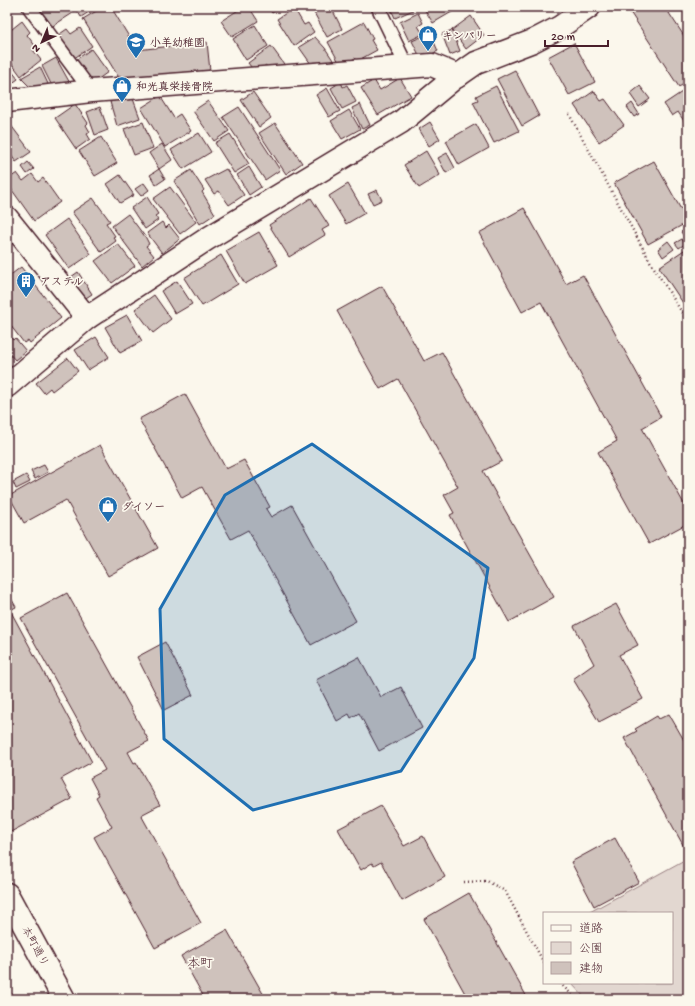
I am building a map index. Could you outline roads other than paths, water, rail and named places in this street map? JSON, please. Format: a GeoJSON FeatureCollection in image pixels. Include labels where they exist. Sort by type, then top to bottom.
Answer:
{"type":"FeatureCollection","features":[{"type":"Feature","properties":{"kind":"street"},"geometry":{"type":"LineString","coordinates":[[7,386],[87,318],[208,239],[401,122],[476,63],[533,41],[560,27],[589,7]]}},
{"type":"Feature","properties":{"kind":"street"},"geometry":{"type":"LineString","coordinates":[[7,101],[90,92],[432,65],[458,76]]}},
{"type":"Feature","properties":{"kind":"street"},"geometry":{"type":"LineString","coordinates":[[7,218],[87,318]]}},
{"type":"Feature","properties":{"kind":"street","name":"本町通り"},"geometry":{"type":"LineString","coordinates":[[7,894],[64,999]]}},
{"type":"Feature","properties":{"kind":"lane"},"geometry":{"type":"LineString","coordinates":[[29,7],[90,92]]}},
{"type":"Feature","properties":{"kind":"lane"},"geometry":{"type":"LineString","coordinates":[[378,7],[407,67]]}},
{"type":"Feature","properties":{"kind":"place","name":"キンパリー"},"geometry":{"type":"Point","coordinates":[428,52]}},
{"type":"Feature","properties":{"kind":"place","name":"小羊幼稚園"},"geometry":{"type":"Point","coordinates":[136,59]}},
{"type":"Feature","properties":{"kind":"place","name":"和光真栄接骨院"},"geometry":{"type":"Point","coordinates":[122,103]}},
{"type":"Feature","properties":{"kind":"place","name":"アステル"},"geometry":{"type":"Point","coordinates":[26,298]}},
{"type":"Feature","properties":{"kind":"place","name":"ダイソー"},"geometry":{"type":"Point","coordinates":[108,523]}},
{"type":"Feature","properties":{"kind":"district","name":"本町"},"geometry":{"type":"Point","coordinates":[200,962]}}]}
